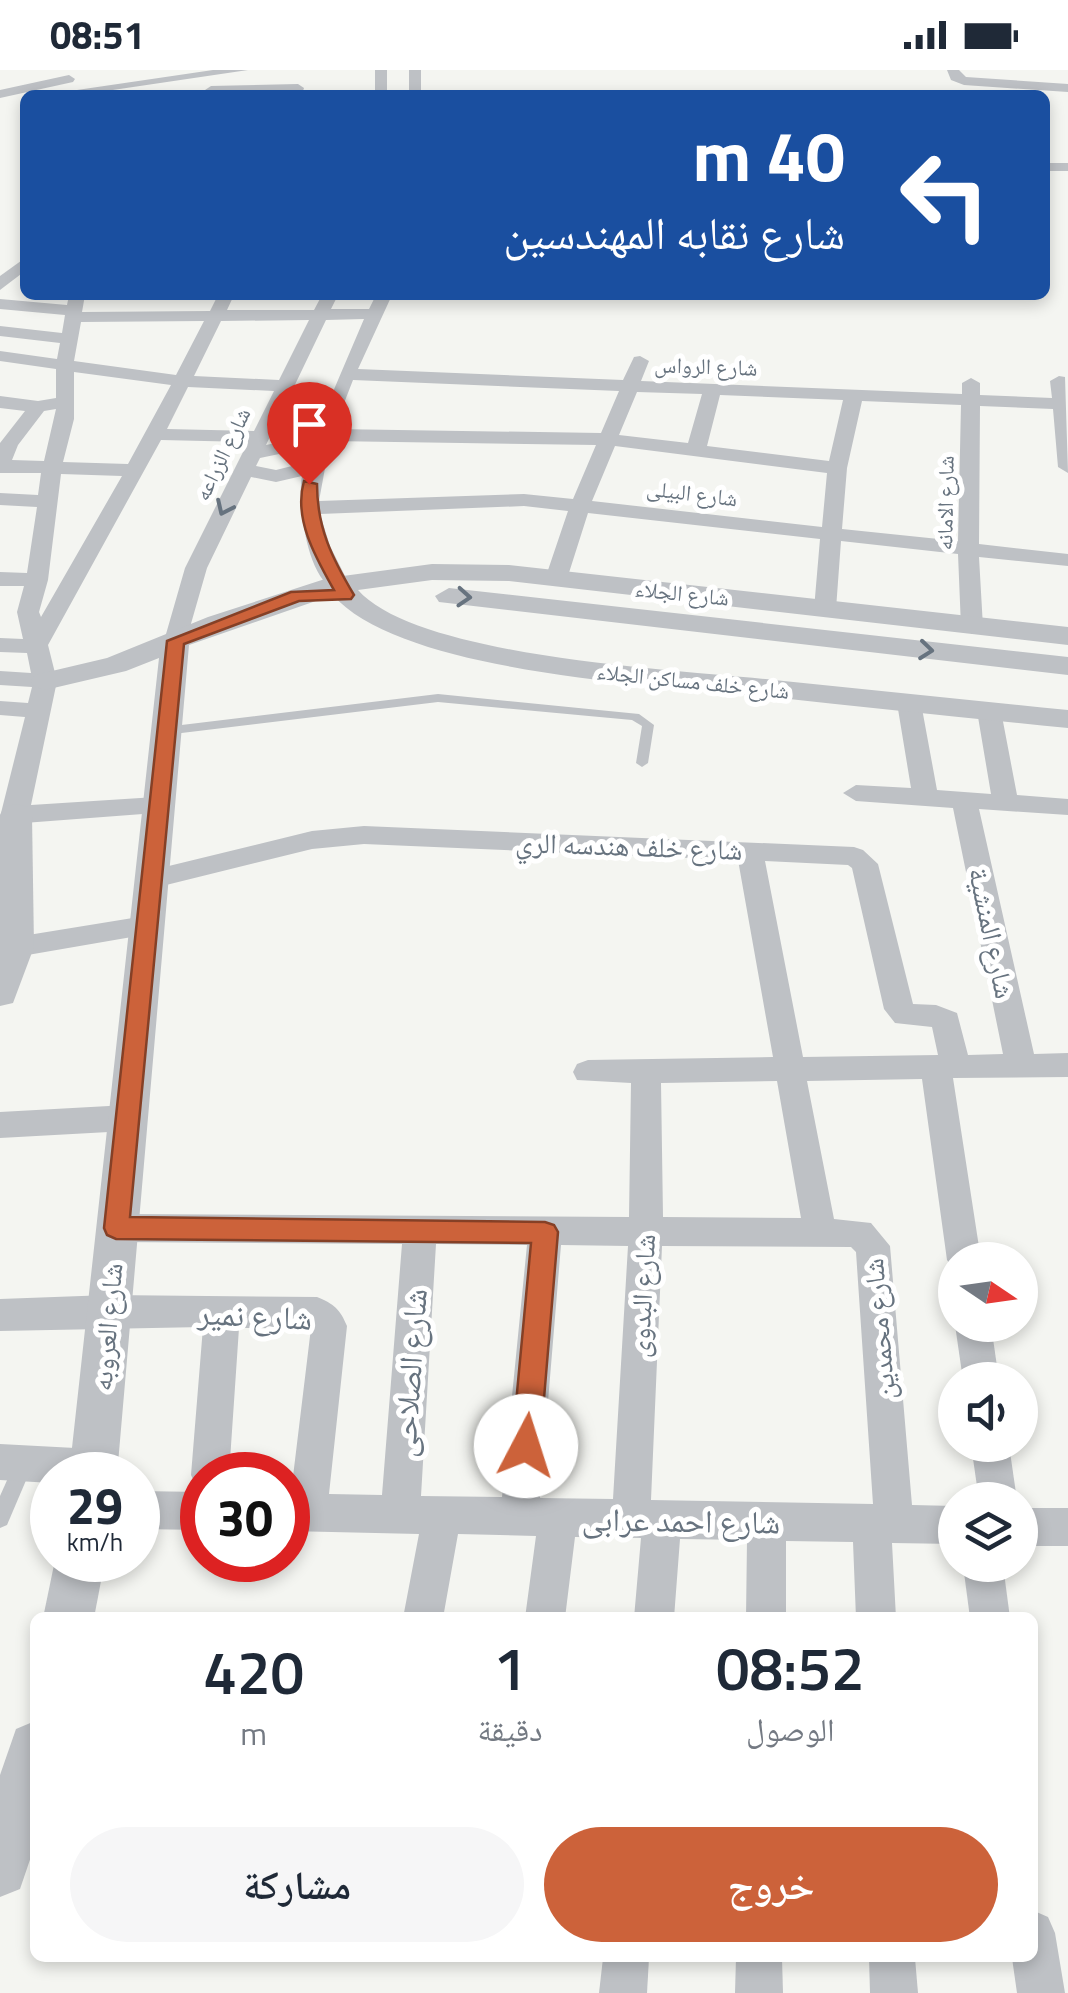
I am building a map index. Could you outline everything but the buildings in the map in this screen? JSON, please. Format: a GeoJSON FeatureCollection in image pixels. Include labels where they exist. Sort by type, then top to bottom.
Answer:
{"type":"FeatureCollection","features":[{"type":"Feature","properties":{"kind":"street"},"geometry":{"type":"LineString","coordinates":[[175,88],[246,70],[249,89]]}},
{"type":"Feature","properties":{"kind":"street"},"geometry":{"type":"LineString","coordinates":[[953,70],[955,77],[964,82],[1068,88]]}},
{"type":"Feature","properties":{"kind":"street"},"geometry":{"type":"LineString","coordinates":[[0,83],[34,73],[51,88],[115,80],[175,88],[274,90]]}},
{"type":"Feature","properties":{"kind":"street"},"geometry":{"type":"LineString","coordinates":[[0,285],[20,267]]}},
{"type":"Feature","properties":{"kind":"street"},"geometry":{"type":"LineString","coordinates":[[34,646],[155,434],[224,300]]}},
{"type":"Feature","properties":{"kind":"street"},"geometry":{"type":"LineString","coordinates":[[342,590],[318,546],[309,508],[313,461],[382,300]]}},
{"type":"Feature","properties":{"kind":"street"},"geometry":{"type":"LineString","coordinates":[[0,304],[74,316],[178,319],[324,304],[375,314]]}},
{"type":"Feature","properties":{"kind":"street","name":"شارع الزراعه"},"geometry":{"type":"LineString","coordinates":[[175,641],[196,568],[324,304]]}},
{"type":"Feature","properties":{"kind":"street"},"geometry":{"type":"LineString","coordinates":[[0,331],[74,316]]}},
{"type":"Feature","properties":{"kind":"street"},"geometry":{"type":"LineString","coordinates":[[0,992],[16,946],[7,812],[41,711],[46,681],[28,612],[37,580],[52,467],[65,420],[65,383],[74,316]]}},
{"type":"Feature","properties":{"kind":"street"},"geometry":{"type":"LineString","coordinates":[[0,356],[65,383]]}},
{"type":"Feature","properties":{"kind":"street"},"geometry":{"type":"LineString","coordinates":[[556,580],[581,504],[640,361]]}},
{"type":"Feature","properties":{"kind":"street","name":"شارع الرواس"},"geometry":{"type":"LineString","coordinates":[[349,374],[854,394],[971,390],[1061,404]]}},
{"type":"Feature","properties":{"kind":"street"},"geometry":{"type":"LineString","coordinates":[[0,375],[65,383],[180,381],[284,386]]}},
{"type":"Feature","properties":{"kind":"street"},"geometry":{"type":"LineString","coordinates":[[1059,381],[1068,468]]}},
{"type":"Feature","properties":{"kind":"street"},"geometry":{"type":"LineString","coordinates":[[65,383],[4,444],[0,466],[132,470]]}},
{"type":"Feature","properties":{"kind":"street"},"geometry":{"type":"LineString","coordinates":[[696,450],[713,389]]}},
{"type":"Feature","properties":{"kind":"street","name":"شارع الامانه"},"geometry":{"type":"LineString","coordinates":[[971,390],[968,550],[972,627]]}},
{"type":"Feature","properties":{"kind":"street"},"geometry":{"type":"LineString","coordinates":[[825,609],[838,468],[854,394]]}},
{"type":"Feature","properties":{"kind":"street"},"geometry":{"type":"LineString","coordinates":[[0,402],[33,414]]}},
{"type":"Feature","properties":{"kind":"street"},"geometry":{"type":"LineString","coordinates":[[0,419],[33,414]]}},
{"type":"Feature","properties":{"kind":"street"},"geometry":{"type":"LineString","coordinates":[[155,434],[250,453],[286,446],[313,461]]}},
{"type":"Feature","properties":{"kind":"street"},"geometry":{"type":"LineString","coordinates":[[324,435],[608,439],[838,468]]}},
{"type":"Feature","properties":{"kind":"street"},"geometry":{"type":"LineString","coordinates":[[250,453],[276,476],[313,461]]}},
{"type":"Feature","properties":{"kind":"street"},"geometry":{"type":"LineString","coordinates":[[0,499],[46,502]]}},
{"type":"Feature","properties":{"kind":"street","name":"شارع البيلى"},"geometry":{"type":"LineString","coordinates":[[309,508],[494,500],[581,504],[833,536],[1068,560]]}},
{"type":"Feature","properties":{"kind":"street","name":"شارع الجلاء"},"geometry":{"type":"LineString","coordinates":[[342,590],[387,575],[471,572],[1068,636]]}},
{"type":"Feature","properties":{"kind":"street"},"geometry":{"type":"LineString","coordinates":[[0,579],[37,580]]}},
{"type":"Feature","properties":{"kind":"street","name":"شارع الجلاء"},"geometry":{"type":"LineString","coordinates":[[46,681],[116,665],[296,596],[342,590],[494,598],[1068,666]]}},
{"type":"Feature","properties":{"kind":"street","name":"شارع خلف مساكن الجلاء"},"geometry":{"type":"LineString","coordinates":[[342,590],[387,624],[484,654],[536,664],[1068,719]]}},
{"type":"Feature","properties":{"kind":"street"},"geometry":{"type":"LineString","coordinates":[[764,632],[776,627],[781,619],[769,603]]}},
{"type":"Feature","properties":{"kind":"street"},"geometry":{"type":"LineString","coordinates":[[0,611],[28,612]]}},
{"type":"Feature","properties":{"kind":"street"},"geometry":{"type":"LineString","coordinates":[[868,644],[857,636],[855,627],[872,615]]}},
{"type":"Feature","properties":{"kind":"street","name":"شارع العروبه"},"geometry":{"type":"LineString","coordinates":[[95,1452],[175,641]]}},
{"type":"Feature","properties":{"kind":"street"},"geometry":{"type":"LineString","coordinates":[[0,644],[34,646]]}},
{"type":"Feature","properties":{"kind":"street"},"geometry":{"type":"LineString","coordinates":[[0,678],[46,681]]}},
{"type":"Feature","properties":{"kind":"street"},"geometry":{"type":"LineString","coordinates":[[909,704],[925,798]]}},
{"type":"Feature","properties":{"kind":"street"},"geometry":{"type":"LineString","coordinates":[[0,708],[41,711]]}},
{"type":"Feature","properties":{"kind":"street"},"geometry":{"type":"LineString","coordinates":[[989,711],[1006,803]]}},
{"type":"Feature","properties":{"kind":"street"},"geometry":{"type":"LineString","coordinates":[[856,793],[1068,807]]}},
{"type":"Feature","properties":{"kind":"street","name":"شارع المنشية"},"geometry":{"type":"LineString","coordinates":[[964,800],[1020,1065]]}},
{"type":"Feature","properties":{"kind":"street"},"geometry":{"type":"LineString","coordinates":[[7,812],[156,804]]}},
{"type":"Feature","properties":{"kind":"street","name":"شارع خلف هندسه الري"},"geometry":{"type":"LineString","coordinates":[[150,880],[312,840],[350,835],[848,855],[865,864],[900,1009],[905,1015],[936,1016],[946,1021],[946,1066]]}},
{"type":"Feature","properties":{"kind":"street"},"geometry":{"type":"LineString","coordinates":[[750,852],[820,1234]]}},
{"type":"Feature","properties":{"kind":"street"},"geometry":{"type":"LineString","coordinates":[[16,946],[145,926]]}},
{"type":"Feature","properties":{"kind":"street"},"geometry":{"type":"LineString","coordinates":[[588,1072],[1068,1065]]}},
{"type":"Feature","properties":{"kind":"street"},"geometry":{"type":"LineString","coordinates":[[946,1066],[962,1242]]}},
{"type":"Feature","properties":{"kind":"street","name":"شارع البدوى"},"geometry":{"type":"LineString","coordinates":[[646,1072],[646,1520],[654,1612]]}},
{"type":"Feature","properties":{"kind":"street"},"geometry":{"type":"LineString","coordinates":[[0,1124],[127,1118]]}},
{"type":"Feature","properties":{"kind":"street","name":"شارع محمدين"},"geometry":{"type":"LineString","coordinates":[[116,1228],[859,1234],[873,1246],[883,1524],[876,1612]]}},
{"type":"Feature","properties":{"kind":"street","name":"شارع الصلاحى"},"geometry":{"type":"LineString","coordinates":[[400,1515],[420,1231]]}},
{"type":"Feature","properties":{"kind":"street"},"geometry":{"type":"LineString","coordinates":[[545,1232],[539,1518],[545,1612]]}},
{"type":"Feature","properties":{"kind":"street"},"geometry":{"type":"LineString","coordinates":[[212,1452],[222,1312]]}},
{"type":"Feature","properties":{"kind":"street","name":"شارع نمير"},"geometry":{"type":"LineString","coordinates":[[0,1315],[317,1313],[330,1326],[308,1452]]}},
{"type":"Feature","properties":{"kind":"street","name":"شارع احمد عرابى"},"geometry":{"type":"LineString","coordinates":[[310,1512],[938,1525]]}},
{"type":"Feature","properties":{"kind":"street"},"geometry":{"type":"LineString","coordinates":[[424,1612],[442,1516]]}},
{"type":"Feature","properties":{"kind":"street"},"geometry":{"type":"LineString","coordinates":[[766,1612],[768,1523]]}},
{"type":"Feature","properties":{"kind":"street"},"geometry":{"type":"LineString","coordinates":[[1038,1527],[1068,1528]]}},
{"type":"Feature","properties":{"kind":"street"},"geometry":{"type":"LineString","coordinates":[[69,1612],[75,1582]]}},
{"type":"Feature","properties":{"kind":"street"},"geometry":{"type":"LineString","coordinates":[[985,1582],[989,1612]]}},
{"type":"Feature","properties":{"kind":"street"},"geometry":{"type":"LineString","coordinates":[[0,1869],[30,1765]]}},
{"type":"Feature","properties":{"kind":"street"},"geometry":{"type":"LineString","coordinates":[[623,1993],[626,1962]]}},
{"type":"Feature","properties":{"kind":"street"},"geometry":{"type":"LineString","coordinates":[[759,1993],[760,1962]]}},
{"type":"Feature","properties":{"kind":"street"},"geometry":{"type":"LineString","coordinates":[[892,1962],[894,1993]]}},
{"type":"Feature","properties":{"kind":"street"},"geometry":{"type":"LineString","coordinates":[[1036,1962],[1040,1993]]}},
{"type":"Feature","properties":{"kind":"lane"},"geometry":{"type":"LineString","coordinates":[[165,730],[417,700],[460,699],[635,717],[650,732],[642,763]]}},
{"type":"Feature","properties":{"kind":"lane"},"geometry":{"type":"LineString","coordinates":[[0,1518],[12,1463]]}},
{"type":"Feature","properties":{"kind":"route"},"geometry":{"type":"LineString","coordinates":[[309,484],[309,508],[318,546],[345,595],[296,596],[175,641],[116,1228],[545,1232],[526,1446]]}}]}
